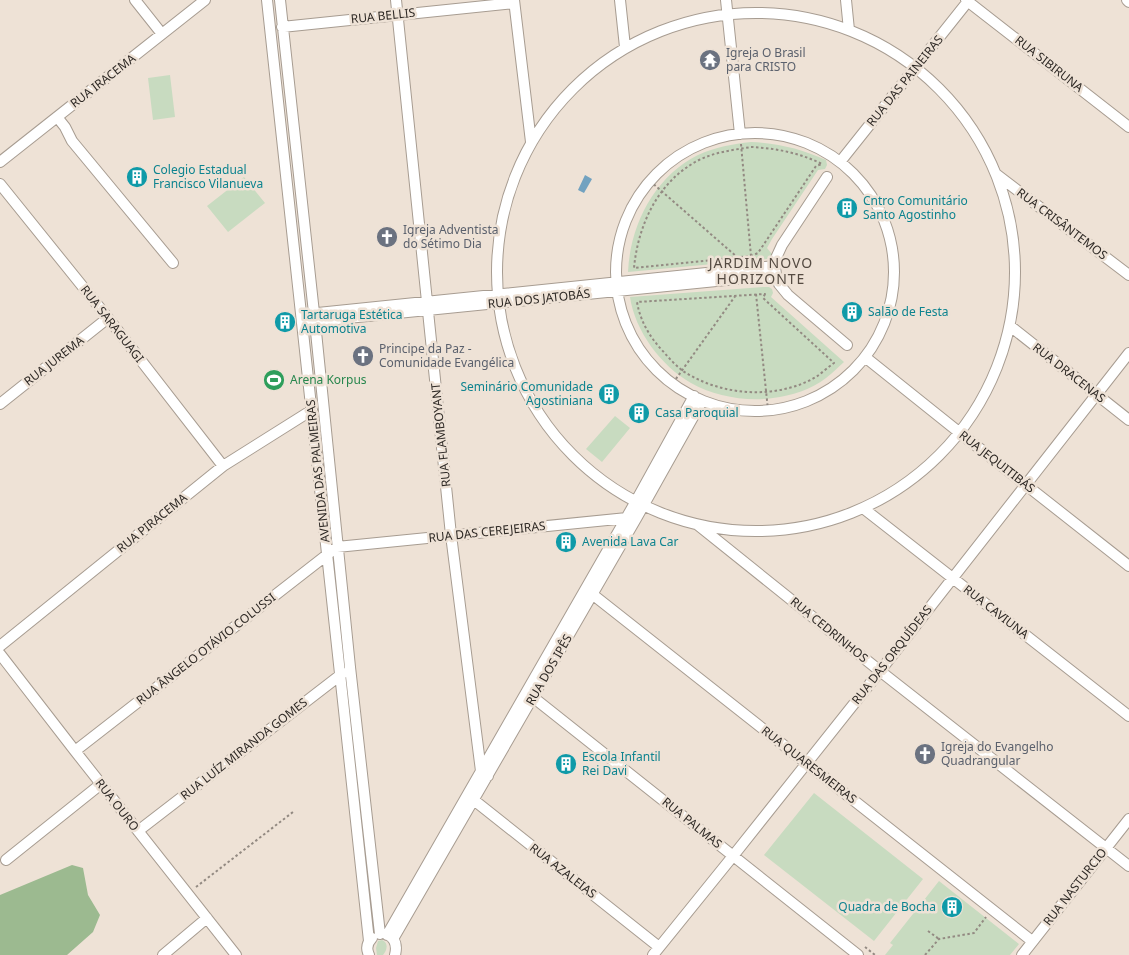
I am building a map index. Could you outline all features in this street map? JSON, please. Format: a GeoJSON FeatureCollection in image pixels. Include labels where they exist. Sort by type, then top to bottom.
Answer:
{"type":"FeatureCollection","features":[{"type":"Feature","properties":{"kind":"street"},"geometry":{"type":"LineString","coordinates":[[135,0],[162,34]]}},
{"type":"Feature","properties":{"kind":"street","name":"RUA IRACEMA"},"geometry":{"type":"LineString","coordinates":[[0,162],[205,0]]}},
{"type":"Feature","properties":{"kind":"street","name":"AVENIDA DAS PALMEIRAS"},"geometry":{"type":"LineString","coordinates":[[268,0],[369,955]]}},
{"type":"Feature","properties":{"kind":"street","name":"AVENIDA DAS PALMEIRAS"},"geometry":{"type":"LineString","coordinates":[[280,0],[350,667],[387,936],[395,941],[397,948],[395,955]]}},
{"type":"Feature","properties":{"kind":"street","name":"RUA FLAMBOYANT"},"geometry":{"type":"LineString","coordinates":[[396,0],[451,535],[484,773]]}},
{"type":"Feature","properties":{"kind":"street"},"geometry":{"type":"LineString","coordinates":[[620,0],[625,47]]}},
{"type":"Feature","properties":{"kind":"street"},"geometry":{"type":"LineString","coordinates":[[726,0],[740,134]]}},
{"type":"Feature","properties":{"kind":"street"},"geometry":{"type":"LineString","coordinates":[[846,0],[849,30]]}},
{"type":"Feature","properties":{"kind":"street","name":"RUA DAS PAINEIRAS"},"geometry":{"type":"LineString","coordinates":[[840,162],[968,0]]}},
{"type":"Feature","properties":{"kind":"street","name":"RUA SIBIRUNA"},"geometry":{"type":"LineString","coordinates":[[968,0],[1129,127]]}},
{"type":"Feature","properties":{"kind":"street"},"geometry":{"type":"LineString","coordinates":[[514,1],[531,142]]}},
{"type":"Feature","properties":{"kind":"street","name":"RUA BELLIS"},"geometry":{"type":"LineString","coordinates":[[270,19],[282,22],[397,15],[514,1]]}},
{"type":"Feature","properties":{"kind":"street"},"geometry":{"type":"LineString","coordinates":[[760,13],[801,17],[825,22],[872,40],[895,53],[915,68],[950,100],[979,138],[1009,209],[1014,238],[1015,297],[1003,355],[992,383],[960,433],[939,456],[916,476],[890,494],[863,508],[831,520],[797,528],[763,531],[695,524],[660,513],[603,481],[566,449],[548,427],[527,394],[511,359],[505,340],[497,299],[496,255],[502,215],[514,177],[531,142],[543,123],[571,88],[625,47],[668,28],[727,14],[760,13]]}},
{"type":"Feature","properties":{"kind":"street"},"geometry":{"type":"LineString","coordinates":[[57,117],[72,141],[173,263]]}},
{"type":"Feature","properties":{"kind":"street"},"geometry":{"type":"LineString","coordinates":[[740,134],[766,134],[792,138],[817,148],[840,162],[860,180],[876,202],[887,227],[893,254],[894,281],[889,308],[880,334],[865,357],[838,383],[812,398],[790,406],[768,410],[724,407],[698,398],[673,383],[656,369],[641,352],[621,312],[616,287],[616,261],[619,239],[626,218],[636,198],[668,163],[690,149],[714,139],[740,134]]}},
{"type":"Feature","properties":{"kind":"street","name":"RUA CRISÂNTEMOS"},"geometry":{"type":"LineString","coordinates":[[995,173],[1129,275]]}},
{"type":"Feature","properties":{"kind":"street"},"geometry":{"type":"LineString","coordinates":[[827,177],[782,245],[776,258],[775,271],[779,284],[788,295],[847,345]]}},
{"type":"Feature","properties":{"kind":"street","name":"RUA SARAGUAGI"},"geometry":{"type":"LineString","coordinates":[[0,184],[108,318],[223,466]]}},
{"type":"Feature","properties":{"kind":"street","name":"RUA DOS JATOBÁS"},"geometry":{"type":"LineString","coordinates":[[302,319],[775,271]]}},
{"type":"Feature","properties":{"kind":"street","name":"RUA JUREMA"},"geometry":{"type":"LineString","coordinates":[[0,404],[108,318]]}},
{"type":"Feature","properties":{"kind":"street","name":"RUA DRACENAS"},"geometry":{"type":"LineString","coordinates":[[1010,326],[1129,420]]}},
{"type":"Feature","properties":{"kind":"street","name":"RUA DAS ORQUÍDEAS"},"geometry":{"type":"LineString","coordinates":[[656,951],[880,671],[1129,353]]}},
{"type":"Feature","properties":{"kind":"street","name":"RUA JEQUITIBÁS"},"geometry":{"type":"LineString","coordinates":[[865,357],[1129,566]]}},
{"type":"Feature","properties":{"kind":"street","name":"RUA DOS IPÊS"},"geometry":{"type":"LineString","coordinates":[[387,936],[530,694],[589,591],[626,518],[640,503],[698,398]]}},
{"type":"Feature","properties":{"kind":"street","name":"RUA PIRACEMA"},"geometry":{"type":"LineString","coordinates":[[0,646],[223,466],[312,410]]}},
{"type":"Feature","properties":{"kind":"street","name":"RUA DOS IPÊS"},"geometry":{"type":"LineString","coordinates":[[589,591],[637,517],[640,503]]}},
{"type":"Feature","properties":{"kind":"street","name":"RUA CAVIUNA"},"geometry":{"type":"LineString","coordinates":[[863,508],[1129,716]]}},
{"type":"Feature","properties":{"kind":"street","name":"RUA DAS CEREJEIRAS"},"geometry":{"type":"LineString","coordinates":[[337,547],[637,517]]}},
{"type":"Feature","properties":{"kind":"street","name":"RUA CEDRINHOS"},"geometry":{"type":"LineString","coordinates":[[695,524],[1129,866]]}},
{"type":"Feature","properties":{"kind":"street","name":"RUA ÂNGELO OTÁVIO COLUSSI"},"geometry":{"type":"LineString","coordinates":[[75,752],[337,547]]}},
{"type":"Feature","properties":{"kind":"street","name":"RUA QUARESMEIRAS"},"geometry":{"type":"LineString","coordinates":[[589,591],[1032,941]]}},
{"type":"Feature","properties":{"kind":"street","name":"RUA OURO"},"geometry":{"type":"LineString","coordinates":[[0,654],[236,955]]}},
{"type":"Feature","properties":{"kind":"street","name":"RUA LUÍZ MIRANDA GOMES"},"geometry":{"type":"LineString","coordinates":[[138,832],[350,667]]}},
{"type":"Feature","properties":{"kind":"street","name":"RUA PALMAS"},"geometry":{"type":"LineString","coordinates":[[530,694],[858,955]]}},
{"type":"Feature","properties":{"kind":"street"},"geometry":{"type":"LineString","coordinates":[[6,860],[101,784]]}},
{"type":"Feature","properties":{"kind":"street","name":"RUA AZALEIAS"},"geometry":{"type":"LineString","coordinates":[[470,797],[656,951]]}},
{"type":"Feature","properties":{"kind":"street","name":"RUA NASTURCIO"},"geometry":{"type":"LineString","coordinates":[[1022,955],[1129,819]]}},
{"type":"Feature","properties":{"kind":"street"},"geometry":{"type":"LineString","coordinates":[[163,955],[207,918]]}},
{"type":"Feature","properties":{"kind":"street"},"geometry":{"type":"LineString","coordinates":[[369,941],[373,936],[387,936]]}},
{"type":"Feature","properties":{"kind":"path"},"geometry":{"type":"LineString","coordinates":[[740,134],[751,256]]}},
{"type":"Feature","properties":{"kind":"path"},"geometry":{"type":"LineString","coordinates":[[742,148],[765,148],[788,152],[810,158],[822,164],[816,166],[758,253],[751,256],[634,268],[642,228],[651,208],[662,192],[683,171],[699,160],[722,152],[742,148]]}},
{"type":"Feature","properties":{"kind":"path"},"geometry":{"type":"LineString","coordinates":[[650,181],[737,257]]}},
{"type":"Feature","properties":{"kind":"path"},"geometry":{"type":"LineString","coordinates":[[756,294],[768,410]]}},
{"type":"Feature","properties":{"kind":"path"},"geometry":{"type":"LineString","coordinates":[[764,294],[763,298],[834,363],[808,381],[784,389],[766,392],[733,390],[719,387],[692,376],[668,358],[652,338],[639,311],[637,302],[736,295],[764,294]]}},
{"type":"Feature","properties":{"kind":"path"},"geometry":{"type":"LineString","coordinates":[[673,383],[736,295]]}},
{"type":"Feature","properties":{"kind":"path"},"geometry":{"type":"LineString","coordinates":[[188,894],[293,812]]}},
{"type":"Feature","properties":{"kind":"path"},"geometry":{"type":"LineString","coordinates":[[925,955],[939,939],[974,933],[993,910]]}},
{"type":"Feature","properties":{"kind":"path"},"geometry":{"type":"LineString","coordinates":[[928,932],[939,939]]}},
{"type":"Feature","properties":{"kind":"path"},"geometry":{"type":"LineString","coordinates":[[860,943],[875,955]]}},
{"type":"Feature","properties":{"kind":"green space"},"geometry":{"type":"Polygon","coordinates":[[[170,75],[175,117],[153,120],[148,78],[170,75]]]}},
{"type":"Feature","properties":{"kind":"green space"},"geometry":{"type":"Polygon","coordinates":[[[751,142],[799,150],[826,160],[827,165],[825,169],[818,170],[772,239],[767,248],[772,254],[767,259],[628,272],[630,254],[640,220],[657,189],[669,176],[683,164],[704,152],[724,146],[751,142]]]}},
{"type":"Feature","properties":{"kind":"green space"},"geometry":{"type":"Polygon","coordinates":[[[244,177],[265,203],[228,232],[207,206],[244,177]]]}},
{"type":"Feature","properties":{"kind":"green space"},"geometry":{"type":"Polygon","coordinates":[[[763,287],[772,289],[771,297],[844,362],[826,378],[808,389],[787,396],[763,399],[720,395],[700,388],[680,376],[660,357],[644,335],[637,322],[630,297],[763,287]]]}},
{"type":"Feature","properties":{"kind":"green space"},"geometry":{"type":"Polygon","coordinates":[[[615,416],[630,428],[602,462],[586,449],[615,416]]]}},
{"type":"Feature","properties":{"kind":"green space"},"geometry":{"type":"Polygon","coordinates":[[[814,793],[923,879],[874,941],[764,855],[814,793]]]}},
{"type":"Feature","properties":{"kind":"green space"},"geometry":{"type":"Polygon","coordinates":[[[72,865],[83,868],[88,895],[100,915],[93,932],[67,955],[0,955],[0,895],[72,865]]]}},
{"type":"Feature","properties":{"kind":"green space"},"geometry":{"type":"Polygon","coordinates":[[[939,881],[1019,944],[1010,955],[885,955],[893,945],[890,943],[939,881]]]}},
{"type":"Feature","properties":{"kind":"green space"},"geometry":{"type":"Polygon","coordinates":[[[382,940],[386,943],[386,949],[383,955],[377,955],[378,941],[382,940]]]}},
{"type":"Feature","properties":{"kind":"water"},"geometry":{"type":"Polygon","coordinates":[[[585,175],[592,179],[584,193],[578,190],[585,175]]]}},
{"type":"Feature","properties":{"kind":"place","name":"Igreja O Brasil para CRISTO"},"geometry":{"type":"Point","coordinates":[710,60]}},
{"type":"Feature","properties":{"kind":"place","name":"Colegio Estadual Francisco Vilanueva"},"geometry":{"type":"Point","coordinates":[137,177]}},
{"type":"Feature","properties":{"kind":"place","name":"Cntro Comunitário Santo Agostinho"},"geometry":{"type":"Point","coordinates":[847,208]}},
{"type":"Feature","properties":{"kind":"place","name":"Igreja Adventista do Sétimo Dia"},"geometry":{"type":"Point","coordinates":[387,237]}},
{"type":"Feature","properties":{"kind":"place","name":"Salão de Festa"},"geometry":{"type":"Point","coordinates":[852,312]}},
{"type":"Feature","properties":{"kind":"place","name":"Tartaruga Estética Automotiva"},"geometry":{"type":"Point","coordinates":[285,322]}},
{"type":"Feature","properties":{"kind":"place","name":"Principe da Paz - Comunidade Evangélica"},"geometry":{"type":"Point","coordinates":[363,356]}},
{"type":"Feature","properties":{"kind":"place","name":"Arena Korpus"},"geometry":{"type":"Point","coordinates":[274,380]}},
{"type":"Feature","properties":{"kind":"place","name":"Seminário Comunidade Agostiniana"},"geometry":{"type":"Point","coordinates":[609,394]}},
{"type":"Feature","properties":{"kind":"place","name":"Casa Paroquial"},"geometry":{"type":"Point","coordinates":[639,413]}},
{"type":"Feature","properties":{"kind":"place","name":"Avenida Lava Car"},"geometry":{"type":"Point","coordinates":[566,542]}},
{"type":"Feature","properties":{"kind":"place","name":"Igreja do Evangelho Quadrangular"},"geometry":{"type":"Point","coordinates":[925,754]}},
{"type":"Feature","properties":{"kind":"place","name":"Escola Infantil Rei Davi"},"geometry":{"type":"Point","coordinates":[566,764]}},
{"type":"Feature","properties":{"kind":"place","name":"Quadra de Bocha"},"geometry":{"type":"Point","coordinates":[952,907]}},
{"type":"Feature","properties":{"kind":"district","name":"JARDIM NOVO HORIZONTE"},"geometry":{"type":"Point","coordinates":[761,272]}}]}
